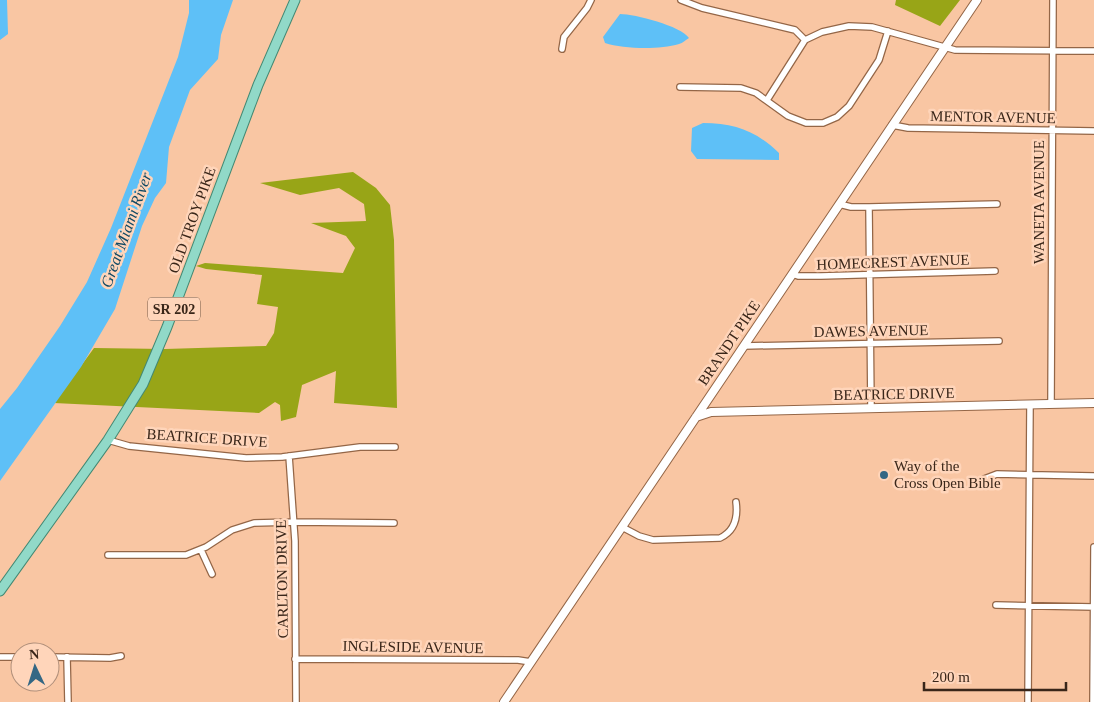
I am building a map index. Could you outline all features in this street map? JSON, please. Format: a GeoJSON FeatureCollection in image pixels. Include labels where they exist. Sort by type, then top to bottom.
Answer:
{"type":"FeatureCollection","features":[{"type":"Feature","properties":{"kind":"main road","name":"OLD TROY PIKE"},"geometry":{"type":"LineString","coordinates":[[0,591],[108,440],[136,397],[149,372],[237,139],[295,0]]}},
{"type":"Feature","properties":{"kind":"main road","name":"BRANDT PIKE"},"geometry":{"type":"LineString","coordinates":[[504,702],[977,0]]}},
{"type":"Feature","properties":{"kind":"main road","name":"BEATRICE DRIVE"},"geometry":{"type":"LineString","coordinates":[[696,417],[711,412],[1094,403]]}},
{"type":"Feature","properties":{"kind":"street"},"geometry":{"type":"LineString","coordinates":[[562,49],[564,37],[591,0]]}},
{"type":"Feature","properties":{"kind":"street"},"geometry":{"type":"LineString","coordinates":[[681,0],[702,8],[795,30],[805,40]]}},
{"type":"Feature","properties":{"kind":"street","name":"WANETA AVENUE"},"geometry":{"type":"LineString","coordinates":[[1051,404],[1053,0]]}},
{"type":"Feature","properties":{"kind":"street"},"geometry":{"type":"LineString","coordinates":[[767,100],[805,40],[822,32],[849,26],[872,27],[955,50],[1094,51]]}},
{"type":"Feature","properties":{"kind":"street"},"geometry":{"type":"LineString","coordinates":[[680,87],[741,88],[756,93],[788,116],[806,123],[823,123],[837,117],[849,106],[879,60],[888,31]]}},
{"type":"Feature","properties":{"kind":"street","name":"MENTOR AVENUE"},"geometry":{"type":"LineString","coordinates":[[892,125],[908,128],[1094,131]]}},
{"type":"Feature","properties":{"kind":"street"},"geometry":{"type":"LineString","coordinates":[[839,204],[869,208],[997,204]]}},
{"type":"Feature","properties":{"kind":"street"},"geometry":{"type":"LineString","coordinates":[[869,208],[871,408]]}},
{"type":"Feature","properties":{"kind":"street","name":"HOMECREST AVENUE"},"geometry":{"type":"LineString","coordinates":[[792,274],[805,276],[995,271]]}},
{"type":"Feature","properties":{"kind":"street","name":"DAWES AVENUE"},"geometry":{"type":"LineString","coordinates":[[744,346],[999,341]]}},
{"type":"Feature","properties":{"kind":"street"},"geometry":{"type":"LineString","coordinates":[[1028,702],[1030,404]]}},
{"type":"Feature","properties":{"kind":"street","name":"BEATRICE DRIVE"},"geometry":{"type":"LineString","coordinates":[[108,440],[129,446],[263,458],[360,447],[395,447]]}},
{"type":"Feature","properties":{"kind":"street","name":"CARLTON DRIVE"},"geometry":{"type":"LineString","coordinates":[[289,456],[294,522],[296,702]]}},
{"type":"Feature","properties":{"kind":"street"},"geometry":{"type":"LineString","coordinates":[[984,479],[997,474],[1094,476]]}},
{"type":"Feature","properties":{"kind":"street"},"geometry":{"type":"LineString","coordinates":[[622,527],[639,536],[653,540],[720,538],[730,532],[734,526],[737,514],[736,502]]}},
{"type":"Feature","properties":{"kind":"street"},"geometry":{"type":"LineString","coordinates":[[108,555],[186,555],[201,550],[239,527],[254,524],[294,522],[394,523]]}},
{"type":"Feature","properties":{"kind":"street"},"geometry":{"type":"LineString","coordinates":[[1093,702],[1094,547]]}},
{"type":"Feature","properties":{"kind":"street"},"geometry":{"type":"LineString","coordinates":[[201,550],[212,574]]}},
{"type":"Feature","properties":{"kind":"street"},"geometry":{"type":"LineString","coordinates":[[996,605],[1094,607]]}},
{"type":"Feature","properties":{"kind":"street"},"geometry":{"type":"LineString","coordinates":[[60,657],[110,658],[121,656]]}},
{"type":"Feature","properties":{"kind":"street"},"geometry":{"type":"LineString","coordinates":[[67,657],[68,702]]}},
{"type":"Feature","properties":{"kind":"street","name":"INGLESIDE AVENUE"},"geometry":{"type":"LineString","coordinates":[[295,658],[518,660],[531,662]]}},
{"type":"Feature","properties":{"kind":"green space"},"geometry":{"type":"Polygon","coordinates":[[[896,0],[960,0],[940,26],[895,5],[896,0]]]}},
{"type":"Feature","properties":{"kind":"green space"},"geometry":{"type":"Polygon","coordinates":[[[353,172],[376,188],[390,205],[394,240],[397,408],[334,403],[336,371],[302,385],[296,417],[281,421],[280,405],[275,402],[259,413],[54,403],[94,348],[165,349],[266,346],[274,333],[278,307],[257,304],[262,275],[206,269],[196,266],[205,263],[343,273],[355,248],[346,236],[311,223],[366,221],[364,204],[339,188],[300,195],[260,183],[353,172]]]}},
{"type":"Feature","properties":{"kind":"water"},"geometry":{"type":"Polygon","coordinates":[[[0,0],[7,0],[8,34],[0,40],[0,0]]]}},
{"type":"Feature","properties":{"kind":"water","name":"Great Miami River"},"geometry":{"type":"Polygon","coordinates":[[[189,0],[233,0],[221,35],[218,59],[190,90],[169,147],[166,183],[155,198],[142,226],[115,309],[81,367],[0,481],[0,409],[60,326],[87,282],[111,228],[178,57],[189,13],[189,0]]]}},
{"type":"Feature","properties":{"kind":"water"},"geometry":{"type":"Polygon","coordinates":[[[620,14],[646,18],[668,25],[689,38],[679,44],[652,48],[622,47],[605,43],[603,37],[620,14]]]}},
{"type":"Feature","properties":{"kind":"water"},"geometry":{"type":"Polygon","coordinates":[[[703,123],[735,127],[753,134],[779,153],[779,160],[697,159],[691,151],[692,128],[703,123]]]}},
{"type":"Feature","properties":{"kind":"place","name":"Way of the Cross Open Bible"},"geometry":{"type":"Point","coordinates":[884,475]}}]}
